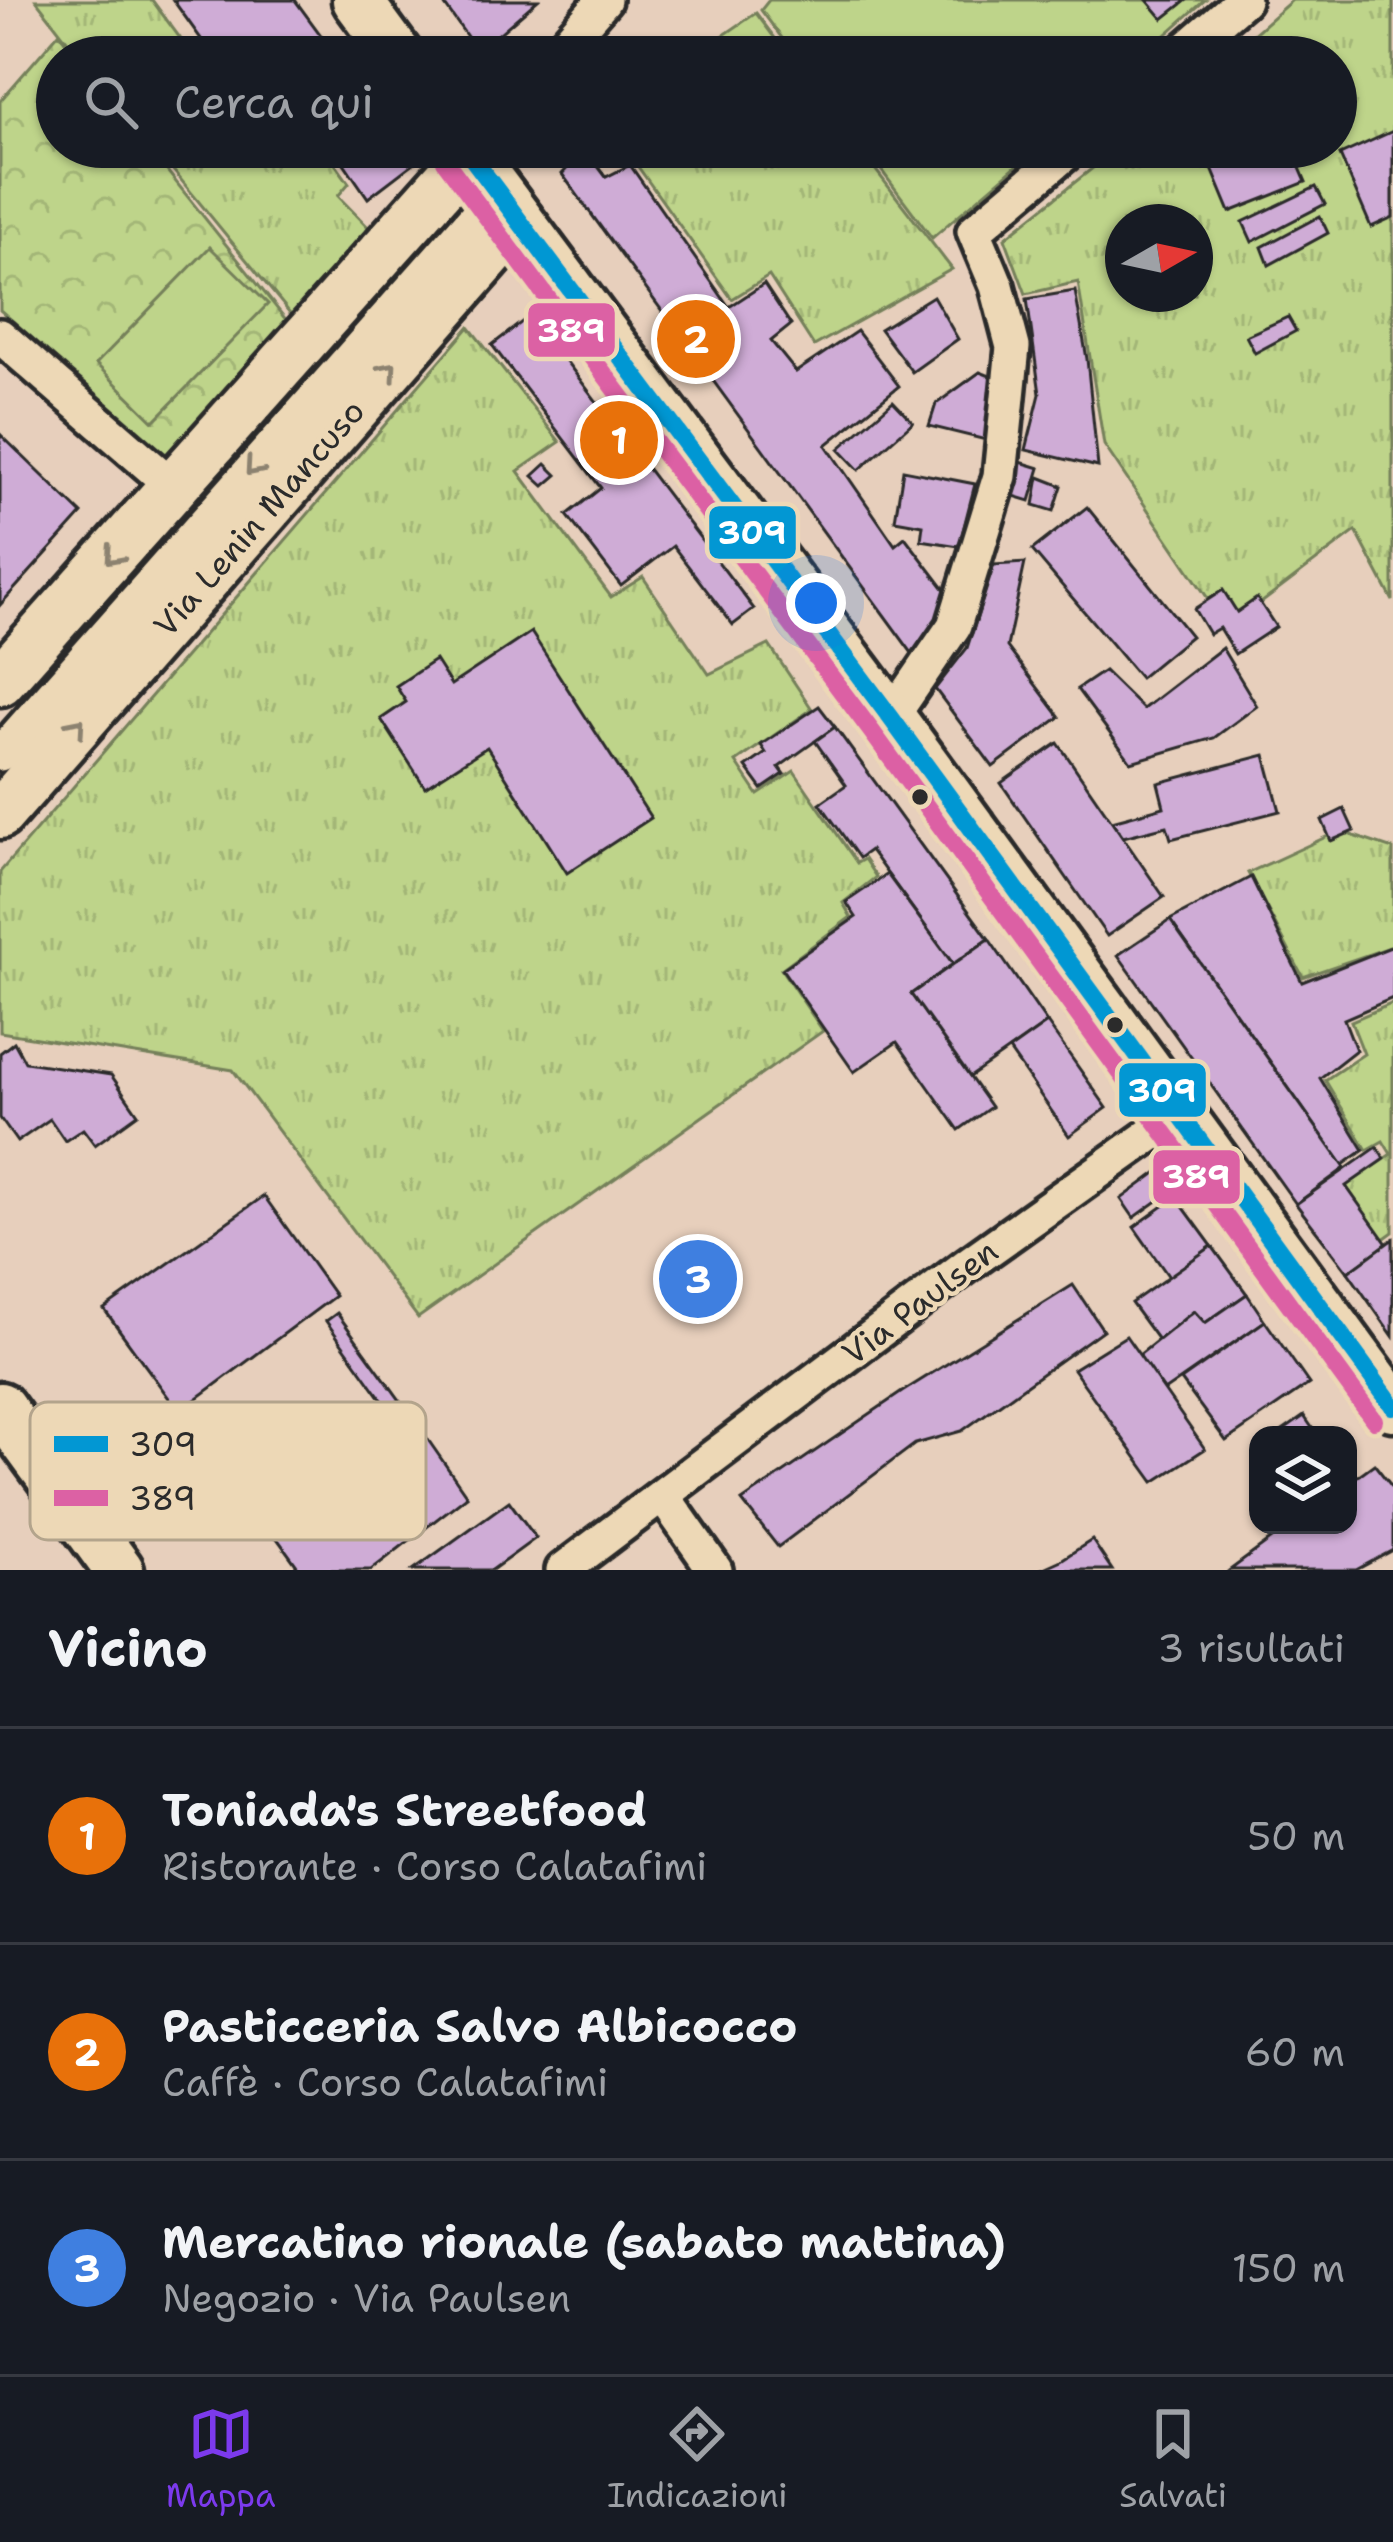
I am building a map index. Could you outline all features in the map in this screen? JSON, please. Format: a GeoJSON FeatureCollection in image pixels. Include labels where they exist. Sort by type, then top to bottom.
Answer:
{"type":"FeatureCollection","features":[{"type":"Feature","properties":{"kind":"street"},"geometry":{"type":"LineString","coordinates":[[357,0],[384,36]]}},
{"type":"Feature","properties":{"kind":"street"},"geometry":{"type":"LineString","coordinates":[[572,36],[604,0]]}},
{"type":"Feature","properties":{"kind":"street"},"geometry":{"type":"LineString","coordinates":[[1202,36],[1244,0]]}},
{"type":"Feature","properties":{"kind":"street"},"geometry":{"type":"LineString","coordinates":[[891,718],[954,626],[1000,476],[1013,347],[997,286],[974,231],[1048,168]]}},
{"type":"Feature","properties":{"kind":"street"},"geometry":{"type":"LineString","coordinates":[[0,681],[175,488],[485,172],[1393,1406]]}},
{"type":"Feature","properties":{"kind":"street","name":"Via Lenin Mancuso"},"geometry":{"type":"LineString","coordinates":[[0,754],[485,172]]}},
{"type":"Feature","properties":{"kind":"street","name":"Via Lenin Mancuso"},"geometry":{"type":"LineString","coordinates":[[0,814],[485,172]]}},
{"type":"Feature","properties":{"kind":"street"},"geometry":{"type":"LineString","coordinates":[[0,336],[175,488]]}},
{"type":"Feature","properties":{"kind":"street","name":"Via Paulsen"},"geometry":{"type":"LineString","coordinates":[[562,1570],[940,1285],[1181,1113]]}},
{"type":"Feature","properties":{"kind":"street"},"geometry":{"type":"LineString","coordinates":[[0,1407],[30,1448]]}},
{"type":"Feature","properties":{"kind":"street"},"geometry":{"type":"LineString","coordinates":[[663,1496],[715,1570]]}},
{"type":"Feature","properties":{"kind":"street"},"geometry":{"type":"LineString","coordinates":[[97,1540],[119,1570]]}},
{"type":"Feature","properties":{"kind":"green space"},"geometry":{"type":"Polygon","coordinates":[[[36,0],[152,0],[179,36],[64,36],[36,0]]]}},
{"type":"Feature","properties":{"kind":"green space"},"geometry":{"type":"Polygon","coordinates":[[[769,0],[1205,0],[1165,36],[780,36],[761,10],[769,0]]]}},
{"type":"Feature","properties":{"kind":"green space"},"geometry":{"type":"Polygon","coordinates":[[[1292,0],[1393,0],[1393,601],[1356,531],[1228,628],[1104,445],[1078,282],[1026,294],[1005,238],[1093,168],[1357,168],[1357,36],[1251,36],[1292,0]]]}},
{"type":"Feature","properties":{"kind":"green space"},"geometry":{"type":"Polygon","coordinates":[[[756,13],[773,36],[723,36],[756,13]]]}},
{"type":"Feature","properties":{"kind":"green space"},"geometry":{"type":"Polygon","coordinates":[[[36,60],[36,168],[165,168],[291,326],[175,462],[0,310],[0,101],[36,60]]]}},
{"type":"Feature","properties":{"kind":"green space"},"geometry":{"type":"Polygon","coordinates":[[[171,168],[338,168],[349,183],[338,196],[372,231],[294,318],[171,168]]]}},
{"type":"Feature","properties":{"kind":"green space"},"geometry":{"type":"Polygon","coordinates":[[[639,168],[874,168],[952,269],[814,346],[769,276],[732,299],[639,168]]]}},
{"type":"Feature","properties":{"kind":"green space"},"geometry":{"type":"Polygon","coordinates":[[[880,168],[1014,168],[932,238],[880,168]]]}},
{"type":"Feature","properties":{"kind":"green space"},"geometry":{"type":"Polygon","coordinates":[[[210,247],[268,304],[154,421],[96,364],[210,247]]]}},
{"type":"Feature","properties":{"kind":"green space"},"geometry":{"type":"Polygon","coordinates":[[[469,327],[560,442],[518,471],[611,597],[643,577],[709,674],[769,645],[812,709],[736,762],[758,795],[794,771],[857,863],[864,859],[876,877],[843,903],[851,917],[781,969],[823,1031],[418,1318],[233,1070],[0,1032],[0,872],[469,327]]]}},
{"type":"Feature","properties":{"kind":"green space"},"geometry":{"type":"Polygon","coordinates":[[[1339,831],[1393,849],[1393,946],[1303,977],[1248,873],[1339,831]]]}},
{"type":"Feature","properties":{"kind":"green space"},"geometry":{"type":"Polygon","coordinates":[[[1393,1003],[1393,1232],[1382,1240],[1346,1186],[1391,1154],[1383,1141],[1367,1150],[1325,1080],[1364,1054],[1351,1021],[1393,1003]]]}},
{"type":"Feature","properties":{"kind":"building"},"geometry":{"type":"Polygon","coordinates":[[[173,0],[295,0],[322,36],[199,36],[173,0]]]}},
{"type":"Feature","properties":{"kind":"building"},"geometry":{"type":"Polygon","coordinates":[[[441,0],[538,0],[496,36],[467,36],[441,0]]]}},
{"type":"Feature","properties":{"kind":"building"},"geometry":{"type":"Polygon","coordinates":[[[1147,0],[1187,0],[1163,19],[1147,0]]]}},
{"type":"Feature","properties":{"kind":"building"},"geometry":{"type":"Polygon","coordinates":[[[1393,131],[1393,217],[1371,227],[1346,168],[1357,168],[1357,147],[1393,131]]]}},
{"type":"Feature","properties":{"kind":"building"},"geometry":{"type":"Polygon","coordinates":[[[347,168],[407,168],[368,198],[347,168]]]}},
{"type":"Feature","properties":{"kind":"building"},"geometry":{"type":"Polygon","coordinates":[[[568,168],[599,168],[606,177],[632,168],[729,307],[764,284],[791,325],[771,341],[796,372],[857,331],[899,386],[826,445],[895,545],[905,537],[952,599],[920,664],[562,174],[568,168]]]}},
{"type":"Feature","properties":{"kind":"building"},"geometry":{"type":"Polygon","coordinates":[[[1212,168],[1300,168],[1306,182],[1230,212],[1212,168]]]}},
{"type":"Feature","properties":{"kind":"building"},"geometry":{"type":"Polygon","coordinates":[[[1316,187],[1325,204],[1252,242],[1243,222],[1316,187]]]}},
{"type":"Feature","properties":{"kind":"building"},"geometry":{"type":"Polygon","coordinates":[[[1320,216],[1328,233],[1269,265],[1262,247],[1320,216]]]}},
{"type":"Feature","properties":{"kind":"building"},"geometry":{"type":"Polygon","coordinates":[[[1075,291],[1098,467],[1026,450],[1040,394],[1027,299],[1075,291]]]}},
{"type":"Feature","properties":{"kind":"building"},"geometry":{"type":"Polygon","coordinates":[[[933,296],[958,339],[912,372],[880,329],[933,296]]]}},
{"type":"Feature","properties":{"kind":"building"},"geometry":{"type":"Polygon","coordinates":[[[531,315],[754,609],[733,625],[673,546],[621,586],[567,515],[601,488],[492,345],[531,315]]]}},
{"type":"Feature","properties":{"kind":"building"},"geometry":{"type":"Polygon","coordinates":[[[1288,317],[1296,331],[1255,353],[1246,336],[1288,317]]]}},
{"type":"Feature","properties":{"kind":"building"},"geometry":{"type":"Polygon","coordinates":[[[980,372],[1003,381],[990,441],[929,426],[936,404],[980,372]]]}},
{"type":"Feature","properties":{"kind":"building"},"geometry":{"type":"Polygon","coordinates":[[[893,401],[913,422],[859,470],[839,449],[893,401]]]}},
{"type":"Feature","properties":{"kind":"building"},"geometry":{"type":"Polygon","coordinates":[[[0,434],[82,514],[0,605],[0,434]]]}},
{"type":"Feature","properties":{"kind":"building"},"geometry":{"type":"Polygon","coordinates":[[[1017,461],[1040,468],[1030,501],[1007,494],[1017,461]]]}},
{"type":"Feature","properties":{"kind":"building"},"geometry":{"type":"Polygon","coordinates":[[[546,464],[557,475],[544,486],[533,476],[546,464]]]}},
{"type":"Feature","properties":{"kind":"building"},"geometry":{"type":"Polygon","coordinates":[[[903,470],[975,484],[959,546],[921,540],[923,525],[895,520],[903,470]]]}},
{"type":"Feature","properties":{"kind":"building"},"geometry":{"type":"Polygon","coordinates":[[[1039,477],[1062,486],[1054,511],[1034,505],[1039,477]]]}},
{"type":"Feature","properties":{"kind":"building"},"geometry":{"type":"Polygon","coordinates":[[[1087,507],[1191,636],[1140,678],[1032,550],[1087,507]]]}},
{"type":"Feature","properties":{"kind":"building"},"geometry":{"type":"Polygon","coordinates":[[[1025,563],[1007,647],[1060,717],[993,767],[935,689],[967,648],[994,565],[1025,563]]]}},
{"type":"Feature","properties":{"kind":"building"},"geometry":{"type":"Polygon","coordinates":[[[1223,590],[1237,612],[1257,598],[1276,627],[1235,654],[1219,628],[1209,634],[1194,609],[1223,590]]]}},
{"type":"Feature","properties":{"kind":"building"},"geometry":{"type":"Polygon","coordinates":[[[531,632],[651,818],[567,873],[487,747],[425,787],[381,719],[406,702],[396,686],[435,660],[451,685],[531,632]]]}},
{"type":"Feature","properties":{"kind":"building"},"geometry":{"type":"Polygon","coordinates":[[[1222,648],[1257,706],[1214,738],[1131,762],[1077,689],[1104,671],[1143,709],[1222,648]]]}},
{"type":"Feature","properties":{"kind":"building"},"geometry":{"type":"Polygon","coordinates":[[[819,706],[835,727],[779,767],[784,774],[762,789],[746,767],[766,753],[761,745],[819,706]]]}},
{"type":"Feature","properties":{"kind":"building"},"geometry":{"type":"Polygon","coordinates":[[[835,727],[989,939],[953,964],[870,850],[859,858],[820,803],[846,785],[815,741],[835,727]]]}},
{"type":"Feature","properties":{"kind":"building"},"geometry":{"type":"Polygon","coordinates":[[[1058,743],[1164,897],[1107,936],[1001,783],[1058,743]]]}},
{"type":"Feature","properties":{"kind":"building"},"geometry":{"type":"Polygon","coordinates":[[[1265,755],[1280,811],[1171,839],[1167,826],[1123,837],[1112,821],[1164,807],[1158,783],[1265,755]]]}},
{"type":"Feature","properties":{"kind":"building"},"geometry":{"type":"Polygon","coordinates":[[[1344,809],[1354,831],[1331,841],[1322,820],[1344,809]]]}},
{"type":"Feature","properties":{"kind":"building"},"geometry":{"type":"Polygon","coordinates":[[[887,874],[953,964],[911,994],[991,1107],[959,1130],[897,1042],[854,1072],[782,969],[856,917],[846,902],[887,874]]]}},
{"type":"Feature","properties":{"kind":"building"},"geometry":{"type":"Polygon","coordinates":[[[1251,877],[1302,982],[1393,946],[1393,998],[1344,1019],[1356,1050],[1320,1078],[1364,1150],[1343,1165],[1170,920],[1251,877]]]}},
{"type":"Feature","properties":{"kind":"building"},"geometry":{"type":"Polygon","coordinates":[[[1170,920],[1345,1168],[1296,1204],[1118,955],[1170,920]]]}},
{"type":"Feature","properties":{"kind":"building"},"geometry":{"type":"Polygon","coordinates":[[[989,939],[1047,1023],[970,1077],[911,994],[989,939]]]}},
{"type":"Feature","properties":{"kind":"building"},"geometry":{"type":"Polygon","coordinates":[[[1047,1023],[1107,1108],[1069,1136],[1009,1050],[1047,1023]]]}},
{"type":"Feature","properties":{"kind":"building"},"geometry":{"type":"Polygon","coordinates":[[[14,1042],[25,1062],[111,1075],[138,1114],[95,1145],[83,1129],[65,1141],[50,1119],[17,1142],[0,1118],[0,1053],[14,1042]]]}},
{"type":"Feature","properties":{"kind":"building"},"geometry":{"type":"Polygon","coordinates":[[[1377,1147],[1385,1159],[1346,1186],[1387,1244],[1348,1272],[1296,1204],[1377,1147]]]}},
{"type":"Feature","properties":{"kind":"building"},"geometry":{"type":"Polygon","coordinates":[[[1163,1168],[1177,1187],[1134,1218],[1121,1199],[1163,1168]]]}},
{"type":"Feature","properties":{"kind":"building"},"geometry":{"type":"Polygon","coordinates":[[[264,1196],[335,1296],[192,1402],[172,1402],[104,1309],[264,1196]]]}},
{"type":"Feature","properties":{"kind":"building"},"geometry":{"type":"Polygon","coordinates":[[[1176,1197],[1212,1246],[1169,1277],[1134,1227],[1176,1197]]]}},
{"type":"Feature","properties":{"kind":"building"},"geometry":{"type":"Polygon","coordinates":[[[1393,1239],[1393,1336],[1348,1272],[1393,1239]]]}},
{"type":"Feature","properties":{"kind":"building"},"geometry":{"type":"Polygon","coordinates":[[[1212,1246],[1247,1294],[1205,1323],[1194,1311],[1158,1340],[1131,1303],[1212,1246]]]}},
{"type":"Feature","properties":{"kind":"building"},"geometry":{"type":"Polygon","coordinates":[[[1073,1285],[1103,1330],[962,1431],[915,1444],[778,1547],[742,1501],[902,1392],[1073,1285]]]}},
{"type":"Feature","properties":{"kind":"building"},"geometry":{"type":"Polygon","coordinates":[[[1247,1294],[1265,1321],[1164,1391],[1139,1355],[1194,1311],[1205,1323],[1247,1294]]]}},
{"type":"Feature","properties":{"kind":"building"},"geometry":{"type":"Polygon","coordinates":[[[337,1313],[400,1400],[384,1402],[326,1321],[337,1313]]]}},
{"type":"Feature","properties":{"kind":"building"},"geometry":{"type":"Polygon","coordinates":[[[1265,1321],[1309,1384],[1226,1441],[1181,1380],[1265,1321]]]}},
{"type":"Feature","properties":{"kind":"building"},"geometry":{"type":"Polygon","coordinates":[[[1126,1336],[1205,1449],[1154,1482],[1073,1369],[1126,1336]]]}},
{"type":"Feature","properties":{"kind":"building"},"geometry":{"type":"Polygon","coordinates":[[[1304,1416],[1311,1426],[1290,1426],[1304,1416]]]}},
{"type":"Feature","properties":{"kind":"building"},"geometry":{"type":"Polygon","coordinates":[[[426,1437],[467,1496],[426,1528],[426,1437]]]}},
{"type":"Feature","properties":{"kind":"building"},"geometry":{"type":"Polygon","coordinates":[[[1374,1464],[1393,1488],[1393,1550],[1356,1570],[1230,1570],[1279,1534],[1357,1534],[1357,1476],[1374,1464]]]}},
{"type":"Feature","properties":{"kind":"building"},"geometry":{"type":"Polygon","coordinates":[[[509,1501],[536,1538],[492,1570],[413,1570],[509,1501]]]}},
{"type":"Feature","properties":{"kind":"building"},"geometry":{"type":"Polygon","coordinates":[[[278,1540],[410,1540],[371,1570],[300,1570],[278,1540]]]}},
{"type":"Feature","properties":{"kind":"building"},"geometry":{"type":"Polygon","coordinates":[[[1092,1540],[1112,1570],[1039,1570],[1061,1560],[1092,1540]]]}},
{"type":"Feature","properties":{"kind":"transit line","name":"389"},"geometry":{"type":"LineString","coordinates":[[450,168],[872,732],[1374,1420]]}},
{"type":"Feature","properties":{"kind":"transit line","name":"309"},"geometry":{"type":"LineString","coordinates":[[480,168],[891,718],[1393,1406]]}},
{"type":"Feature","properties":{"kind":"place","name":"Pasticceria Salvo Albicocco"},"geometry":{"type":"Point","coordinates":[696,339]}},
{"type":"Feature","properties":{"kind":"place","name":"Toniada's Streetfood"},"geometry":{"type":"Point","coordinates":[619,440]}},
{"type":"Feature","properties":{"kind":"place","name":"Mercatino rionale (sabato mattina)"},"geometry":{"type":"Point","coordinates":[698,1279]}}]}
